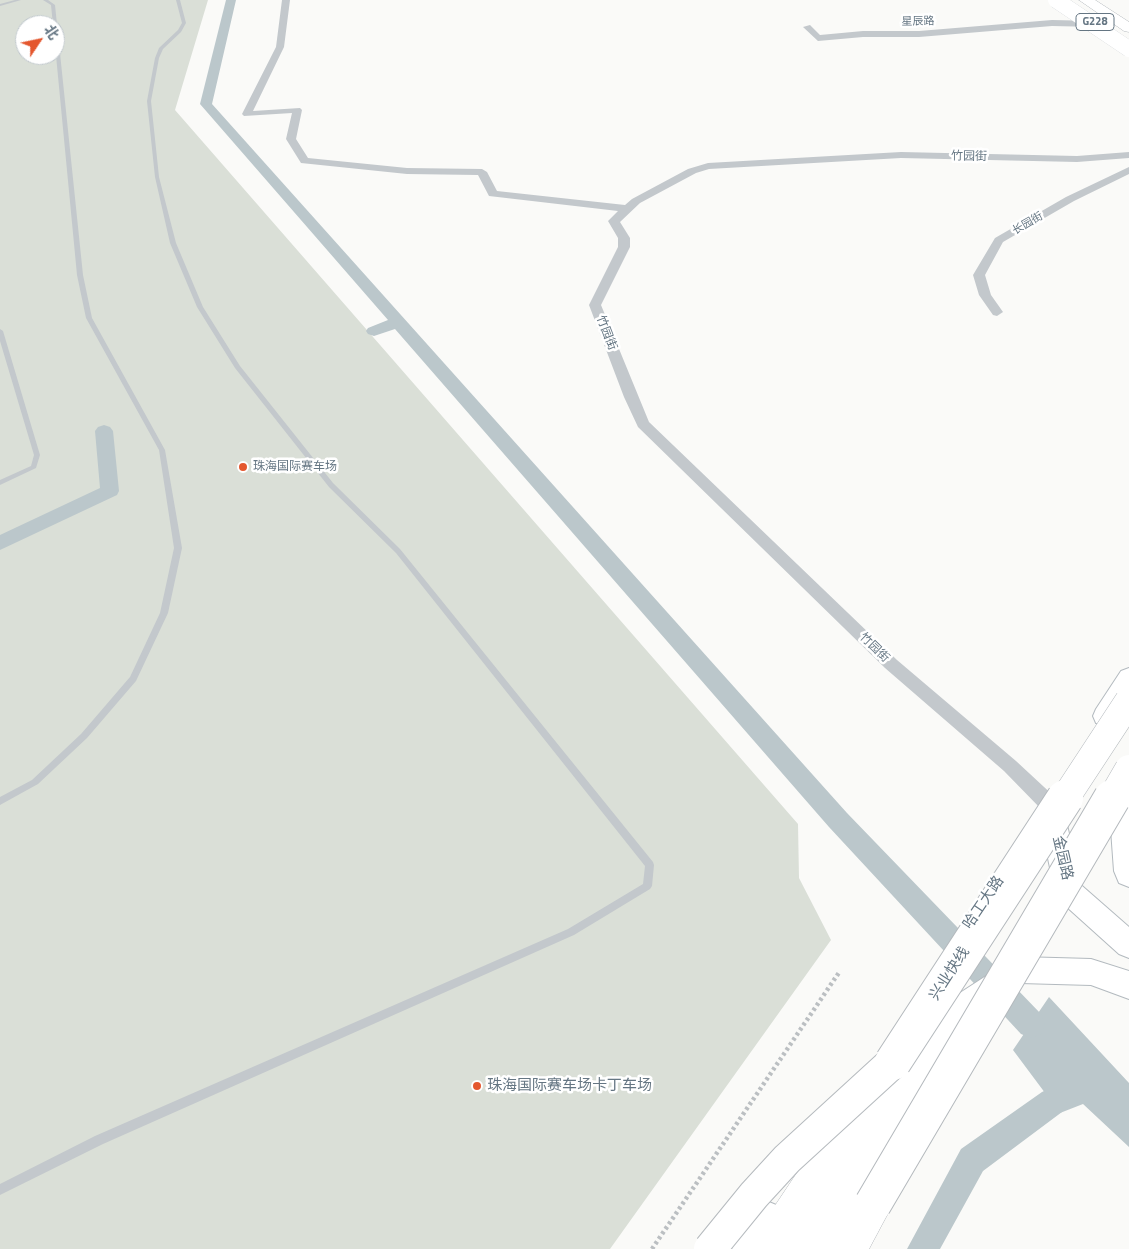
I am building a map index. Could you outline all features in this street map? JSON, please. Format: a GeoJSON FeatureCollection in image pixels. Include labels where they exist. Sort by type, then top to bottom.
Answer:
{"type":"FeatureCollection","features":[{"type":"Feature","properties":{"kind":"highway"},"geometry":{"type":"LineString","coordinates":[[1056,0],[1129,49]]}},
{"type":"Feature","properties":{"kind":"highway","name":"G228"},"geometry":{"type":"LineString","coordinates":[[1062,0],[1082,5],[1129,28]]}},
{"type":"Feature","properties":{"kind":"highway"},"geometry":{"type":"LineString","coordinates":[[1101,0],[1129,16]]}},
{"type":"Feature","properties":{"kind":"highway","name":"G228"},"geometry":{"type":"LineString","coordinates":[[1082,5],[1098,24],[1129,44]]}},
{"type":"Feature","properties":{"kind":"highway","name":"兴业快线"},"geometry":{"type":"LineString","coordinates":[[771,1249],[1129,701]]}},
{"type":"Feature","properties":{"kind":"highway"},"geometry":{"type":"LineString","coordinates":[[846,1249],[1129,769]]}},
{"type":"Feature","properties":{"kind":"main road"},"geometry":{"type":"LineString","coordinates":[[710,1249],[754,1195],[787,1159],[893,1062]]}},
{"type":"Feature","properties":{"kind":"street"},"geometry":{"type":"LineString","coordinates":[[286,0],[280,47],[247,114],[297,110],[291,139],[305,161],[408,171],[482,172],[493,194],[628,210]]}},
{"type":"Feature","properties":{"kind":"street","name":"星辰路"},"geometry":{"type":"LineString","coordinates":[[894,33],[913,29],[1045,18],[1082,5]]}},
{"type":"Feature","properties":{"kind":"street","name":"星辰路"},"geometry":{"type":"LineString","coordinates":[[894,33],[919,34],[1052,24],[1098,24]]}},
{"type":"Feature","properties":{"kind":"street"},"geometry":{"type":"LineString","coordinates":[[807,28],[818,38],[894,33]]}},
{"type":"Feature","properties":{"kind":"street","name":"竹园街"},"geometry":{"type":"LineString","coordinates":[[1050,805],[1010,766],[891,664],[643,424],[595,305],[624,247],[624,238],[614,221],[628,210],[636,200],[692,171],[708,166],[900,155],[1077,159],[1129,155]]}},
{"type":"Feature","properties":{"kind":"street","name":"长园街"},"geometry":{"type":"LineString","coordinates":[[997,312],[985,295],[979,275],[999,240],[1070,199],[1129,170]]}},
{"type":"Feature","properties":{"kind":"street","name":"哈工大路"},"geometry":{"type":"LineString","coordinates":[[749,1249],[1050,805],[1129,677]]}},
{"type":"Feature","properties":{"kind":"street"},"geometry":{"type":"LineString","coordinates":[[1125,796],[1127,871],[1129,875]]}},
{"type":"Feature","properties":{"kind":"street"},"geometry":{"type":"LineString","coordinates":[[810,1249],[956,1012],[1020,970],[1125,796]]}},
{"type":"Feature","properties":{"kind":"street","name":"金园路"},"geometry":{"type":"LineString","coordinates":[[1050,805],[1069,891],[1129,945]]}},
{"type":"Feature","properties":{"kind":"street"},"geometry":{"type":"LineString","coordinates":[[1020,970],[1091,972],[1129,985]]}},
{"type":"Feature","properties":{"kind":"lane"},"geometry":{"type":"LineString","coordinates":[[0,5],[19,0]]}},
{"type":"Feature","properties":{"kind":"lane"},"geometry":{"type":"LineString","coordinates":[[0,802],[35,782],[84,736],[133,679],[164,613],[178,548],[162,450],[89,318],[80,275],[53,4],[46,0]]}},
{"type":"Feature","properties":{"kind":"lane"},"geometry":{"type":"LineString","coordinates":[[0,1190],[100,1140],[571,932],[647,886],[650,865],[398,550],[331,485],[237,367],[200,307],[173,243],[157,177],[149,101],[157,58],[161,48],[180,31],[184,23],[178,0]]}},
{"type":"Feature","properties":{"kind":"lane"},"geometry":{"type":"LineString","coordinates":[[0,331],[37,455],[34,467],[0,483]]}},
{"type":"Feature","properties":{"kind":"path"},"geometry":{"type":"LineString","coordinates":[[652,1249],[840,971]]}},
{"type":"Feature","properties":{"kind":"shaded area","name":"珠海国际赛车场"},"geometry":{"type":"Polygon","coordinates":[[[0,0],[208,0],[175,110],[798,824],[799,878],[831,940],[610,1249],[0,1249],[0,0]]]}},
{"type":"Feature","properties":{"kind":"shaded area"},"geometry":{"type":"Polygon","coordinates":[[[1049,997],[1129,1083],[1129,1147],[1083,1104],[1060,1113],[1013,1050],[1049,997]]]}},
{"type":"Feature","properties":{"kind":"waterway"},"geometry":{"type":"LineString","coordinates":[[231,0],[206,104],[838,820],[1031,1024]]}},
{"type":"Feature","properties":{"kind":"waterway"},"geometry":{"type":"LineString","coordinates":[[374,331],[398,322]]}},
{"type":"Feature","properties":{"kind":"waterway"},"geometry":{"type":"LineString","coordinates":[[0,543],[110,491],[104,431]]}},
{"type":"Feature","properties":{"kind":"waterway"},"geometry":{"type":"LineString","coordinates":[[923,1249],[972,1160],[1052,1102]]}},
{"type":"Feature","properties":{"kind":"place","name":"珠海国际赛车场"},"geometry":{"type":"Point","coordinates":[243,467]}},
{"type":"Feature","properties":{"kind":"place","name":"珠海国际赛车场卡丁车场"},"geometry":{"type":"Point","coordinates":[477,1086]}}]}
